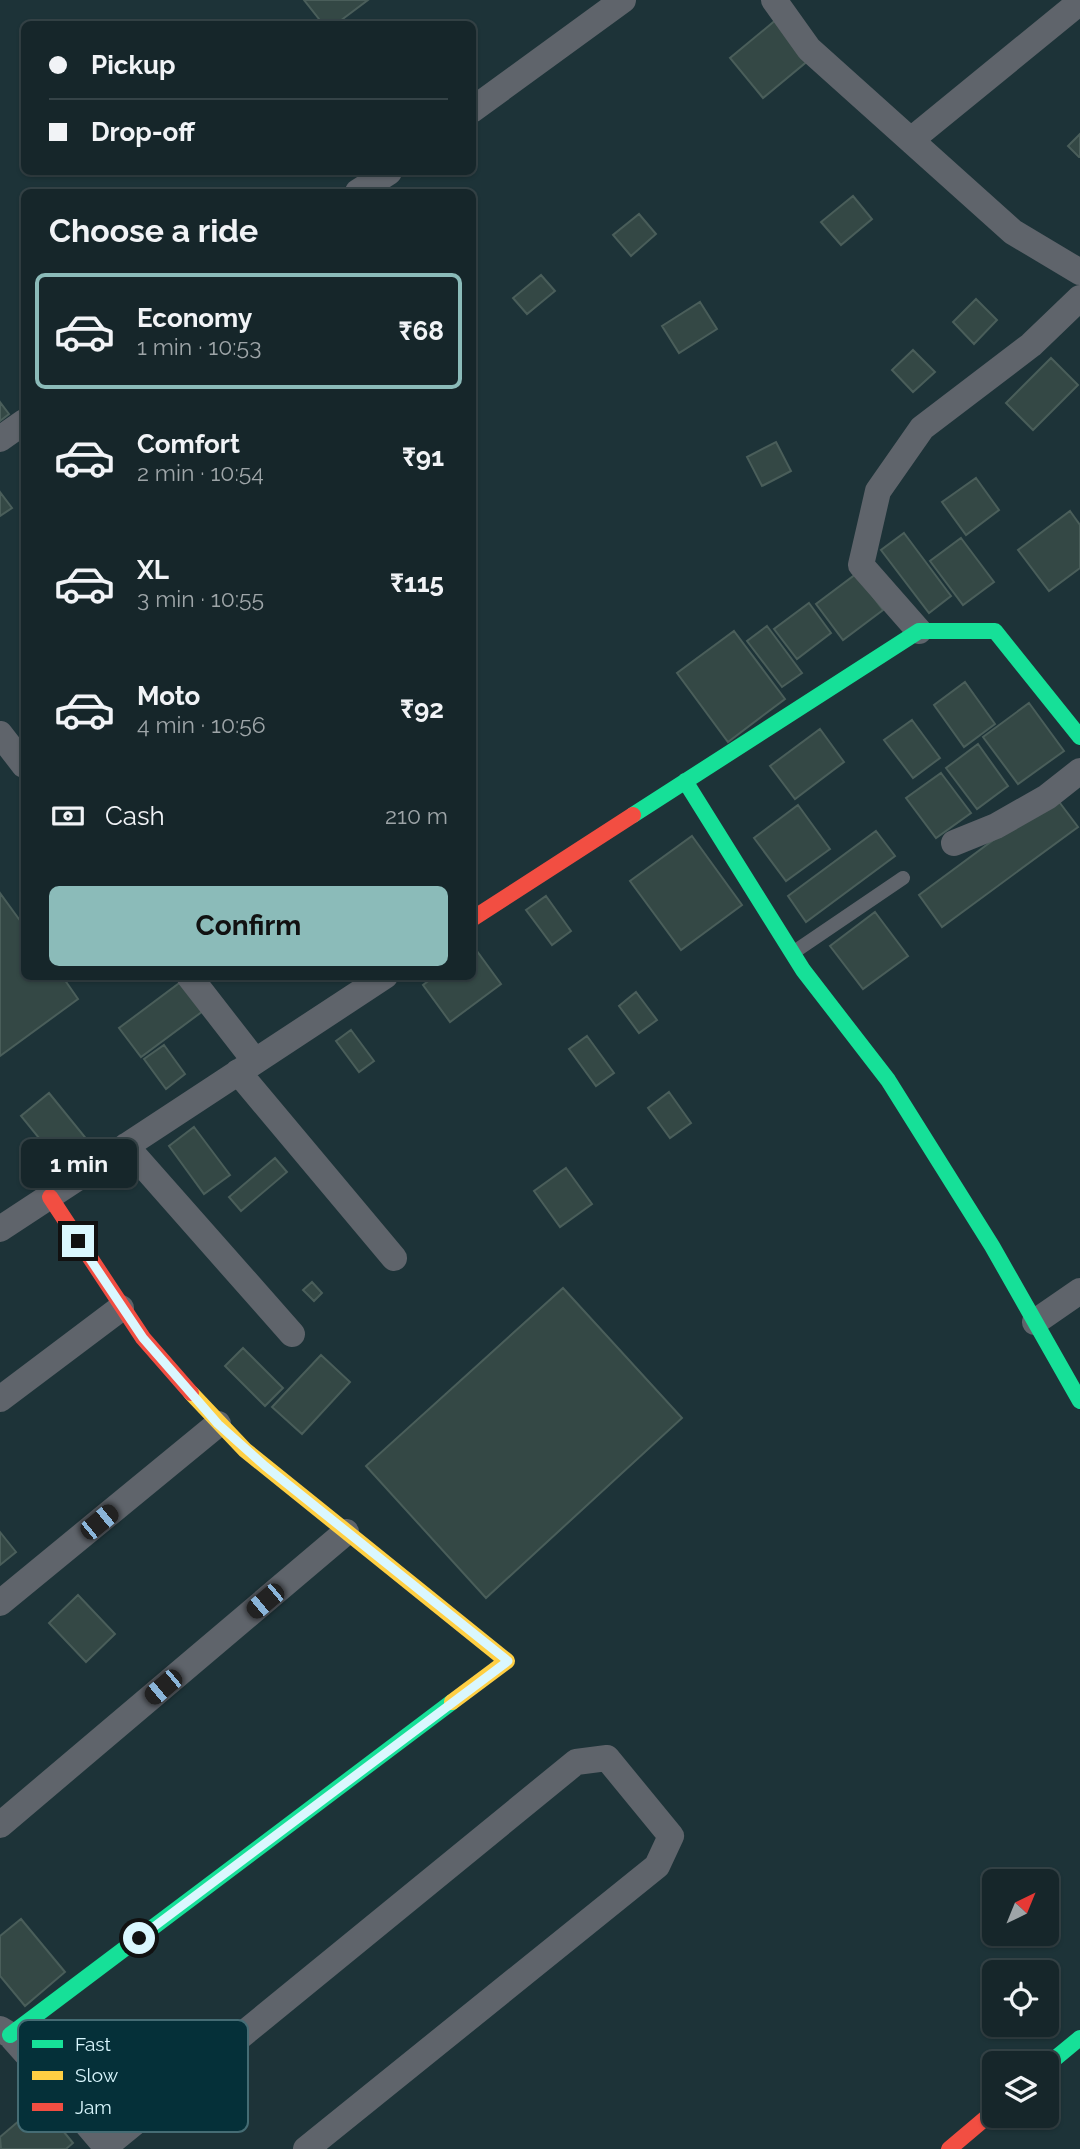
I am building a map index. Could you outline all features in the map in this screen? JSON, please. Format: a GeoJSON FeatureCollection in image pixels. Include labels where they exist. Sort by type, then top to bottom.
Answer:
{"type":"FeatureCollection","features":[{"type":"Feature","properties":{"kind":"main road"},"geometry":{"type":"LineString","coordinates":[[476,916],[919,631],[995,631],[1080,737]]}},
{"type":"Feature","properties":{"kind":"main road"},"geometry":{"type":"LineString","coordinates":[[685,781],[792,953],[888,1080],[992,1246],[1080,1401]]}},
{"type":"Feature","properties":{"kind":"main road"},"geometry":{"type":"LineString","coordinates":[[21,2020],[508,1661],[245,1450],[218,1424],[143,1338],[50,1197]]}},
{"type":"Feature","properties":{"kind":"main road"},"geometry":{"type":"LineString","coordinates":[[1059,2055],[1080,2038]]}},
{"type":"Feature","properties":{"kind":"main road"},"geometry":{"type":"LineString","coordinates":[[949,2149],[982,2121]]}},
{"type":"Feature","properties":{"kind":"street"},"geometry":{"type":"LineString","coordinates":[[476,107],[623,0]]}},
{"type":"Feature","properties":{"kind":"street"},"geometry":{"type":"LineString","coordinates":[[774,0],[809,50],[1013,232],[1080,272]]}},
{"type":"Feature","properties":{"kind":"street"},"geometry":{"type":"LineString","coordinates":[[911,140],[1080,2]]}},
{"type":"Feature","properties":{"kind":"street"},"geometry":{"type":"LineString","coordinates":[[363,189],[384,175]]}},
{"type":"Feature","properties":{"kind":"street"},"geometry":{"type":"LineString","coordinates":[[919,631],[861,565],[878,491],[922,428],[1031,345],[1080,298]]}},
{"type":"Feature","properties":{"kind":"street"},"geometry":{"type":"LineString","coordinates":[[0,439],[21,424]]}},
{"type":"Feature","properties":{"kind":"street"},"geometry":{"type":"LineString","coordinates":[[0,734],[21,761]]}},
{"type":"Feature","properties":{"kind":"street"},"geometry":{"type":"LineString","coordinates":[[954,843],[996,826],[1047,797],[1080,771]]}},
{"type":"Feature","properties":{"kind":"street"},"geometry":{"type":"LineString","coordinates":[[192,980],[246,1067],[394,1258]]}},
{"type":"Feature","properties":{"kind":"street"},"geometry":{"type":"LineString","coordinates":[[0,1229],[379,980]]}},
{"type":"Feature","properties":{"kind":"street"},"geometry":{"type":"LineString","coordinates":[[126,1146],[292,1334]]}},
{"type":"Feature","properties":{"kind":"street"},"geometry":{"type":"LineString","coordinates":[[1035,1322],[1080,1291]]}},
{"type":"Feature","properties":{"kind":"street"},"geometry":{"type":"LineString","coordinates":[[0,1399],[121,1308]]}},
{"type":"Feature","properties":{"kind":"street"},"geometry":{"type":"LineString","coordinates":[[0,1603],[218,1424]]}},
{"type":"Feature","properties":{"kind":"street"},"geometry":{"type":"LineString","coordinates":[[0,1825],[346,1532]]}},
{"type":"Feature","properties":{"kind":"street"},"geometry":{"type":"LineString","coordinates":[[248,2032],[576,1762],[607,1758],[671,1836],[657,1866],[306,2149]]}},
{"type":"Feature","properties":{"kind":"street"},"geometry":{"type":"LineString","coordinates":[[5,2032],[18,2047]]}},
{"type":"Feature","properties":{"kind":"street"},"geometry":{"type":"LineString","coordinates":[[93,2132],[107,2148],[126,2132]]}},
{"type":"Feature","properties":{"kind":"lane"},"geometry":{"type":"LineString","coordinates":[[792,953],[904,878]]}},
{"type":"Feature","properties":{"kind":"building"},"geometry":{"type":"Polygon","coordinates":[[[304,0],[368,0],[340,21],[321,21],[304,0]]]}},
{"type":"Feature","properties":{"kind":"building"},"geometry":{"type":"Polygon","coordinates":[[[777,19],[810,59],[763,98],[730,58],[777,19]]]}},
{"type":"Feature","properties":{"kind":"building"},"geometry":{"type":"Polygon","coordinates":[[[1080,134],[1080,157],[1079,157],[1068,146],[1080,134]]]}},
{"type":"Feature","properties":{"kind":"building"},"geometry":{"type":"Polygon","coordinates":[[[853,196],[872,219],[841,245],[821,222],[853,196]]]}},
{"type":"Feature","properties":{"kind":"building"},"geometry":{"type":"Polygon","coordinates":[[[639,214],[656,234],[631,256],[613,235],[639,214]]]}},
{"type":"Feature","properties":{"kind":"building"},"geometry":{"type":"Polygon","coordinates":[[[541,275],[555,291],[527,314],[513,298],[541,275]]]}},
{"type":"Feature","properties":{"kind":"building"},"geometry":{"type":"Polygon","coordinates":[[[976,299],[997,320],[974,344],[953,322],[976,299]]]}},
{"type":"Feature","properties":{"kind":"building"},"geometry":{"type":"Polygon","coordinates":[[[700,302],[717,329],[679,353],[662,326],[700,302]]]}},
{"type":"Feature","properties":{"kind":"building"},"geometry":{"type":"Polygon","coordinates":[[[913,350],[935,372],[913,392],[892,370],[913,350]]]}},
{"type":"Feature","properties":{"kind":"building"},"geometry":{"type":"Polygon","coordinates":[[[1051,358],[1078,385],[1033,430],[1006,403],[1051,358]]]}},
{"type":"Feature","properties":{"kind":"building"},"geometry":{"type":"Polygon","coordinates":[[[0,402],[9,414],[0,421],[0,402]]]}},
{"type":"Feature","properties":{"kind":"building"},"geometry":{"type":"Polygon","coordinates":[[[776,442],[791,471],[762,486],[747,457],[776,442]]]}},
{"type":"Feature","properties":{"kind":"building"},"geometry":{"type":"Polygon","coordinates":[[[976,478],[999,510],[966,535],[942,502],[976,478]]]}},
{"type":"Feature","properties":{"kind":"building"},"geometry":{"type":"Polygon","coordinates":[[[0,492],[12,508],[0,516],[0,492]]]}},
{"type":"Feature","properties":{"kind":"building"},"geometry":{"type":"Polygon","coordinates":[[[1070,511],[1080,525],[1080,568],[1049,591],[1018,550],[1070,511]]]}},
{"type":"Feature","properties":{"kind":"building"},"geometry":{"type":"Polygon","coordinates":[[[904,533],[951,596],[929,613],[881,550],[904,533]]]}},
{"type":"Feature","properties":{"kind":"building"},"geometry":{"type":"Polygon","coordinates":[[[961,538],[994,582],[963,605],[930,561],[961,538]]]}},
{"type":"Feature","properties":{"kind":"building"},"geometry":{"type":"Polygon","coordinates":[[[856,574],[883,610],[843,640],[816,604],[856,574]]]}},
{"type":"Feature","properties":{"kind":"building"},"geometry":{"type":"Polygon","coordinates":[[[809,603],[831,633],[797,659],[774,629],[809,603]]]}},
{"type":"Feature","properties":{"kind":"building"},"geometry":{"type":"Polygon","coordinates":[[[767,626],[802,673],[782,687],[747,641],[767,626]]]}},
{"type":"Feature","properties":{"kind":"building"},"geometry":{"type":"Polygon","coordinates":[[[734,631],[785,699],[728,742],[677,673],[734,631]]]}},
{"type":"Feature","properties":{"kind":"building"},"geometry":{"type":"Polygon","coordinates":[[[965,682],[995,724],[964,747],[934,705],[965,682]]]}},
{"type":"Feature","properties":{"kind":"building"},"geometry":{"type":"Polygon","coordinates":[[[1029,703],[1064,751],[1018,784],[983,737],[1029,703]]]}},
{"type":"Feature","properties":{"kind":"building"},"geometry":{"type":"Polygon","coordinates":[[[912,720],[940,758],[913,778],[884,740],[912,720]]]}},
{"type":"Feature","properties":{"kind":"building"},"geometry":{"type":"Polygon","coordinates":[[[820,729],[844,762],[795,799],[770,766],[820,729]]]}},
{"type":"Feature","properties":{"kind":"building"},"geometry":{"type":"Polygon","coordinates":[[[978,744],[1008,786],[977,809],[946,768],[978,744]]]}},
{"type":"Feature","properties":{"kind":"building"},"geometry":{"type":"Polygon","coordinates":[[[941,773],[971,813],[936,838],[906,798],[941,773]]]}},
{"type":"Feature","properties":{"kind":"building"},"geometry":{"type":"Polygon","coordinates":[[[1054,795],[1078,827],[942,927],[919,895],[1054,795]]]}},
{"type":"Feature","properties":{"kind":"building"},"geometry":{"type":"Polygon","coordinates":[[[798,805],[830,849],[786,881],[754,838],[798,805]]]}},
{"type":"Feature","properties":{"kind":"building"},"geometry":{"type":"Polygon","coordinates":[[[876,831],[895,856],[806,922],[788,896],[876,831]]]}},
{"type":"Feature","properties":{"kind":"building"},"geometry":{"type":"Polygon","coordinates":[[[692,836],[742,905],[681,950],[630,881],[692,836]]]}},
{"type":"Feature","properties":{"kind":"building"},"geometry":{"type":"Polygon","coordinates":[[[0,893],[21,922],[21,980],[65,980],[78,999],[0,1056],[0,893]]]}},
{"type":"Feature","properties":{"kind":"building"},"geometry":{"type":"Polygon","coordinates":[[[546,896],[571,931],[552,945],[526,910],[546,896]]]}},
{"type":"Feature","properties":{"kind":"building"},"geometry":{"type":"Polygon","coordinates":[[[875,912],[908,956],[863,989],[830,946],[875,912]]]}},
{"type":"Feature","properties":{"kind":"building"},"geometry":{"type":"Polygon","coordinates":[[[476,950],[501,984],[450,1022],[423,985],[430,980],[476,980],[476,950]]]}},
{"type":"Feature","properties":{"kind":"building"},"geometry":{"type":"Polygon","coordinates":[[[182,981],[203,1011],[141,1057],[119,1028],[182,981]]]}},
{"type":"Feature","properties":{"kind":"building"},"geometry":{"type":"Polygon","coordinates":[[[636,992],[657,1020],[639,1033],[619,1006],[636,992]]]}},
{"type":"Feature","properties":{"kind":"building"},"geometry":{"type":"Polygon","coordinates":[[[351,1030],[374,1061],[359,1072],[336,1041],[351,1030]]]}},
{"type":"Feature","properties":{"kind":"building"},"geometry":{"type":"Polygon","coordinates":[[[587,1036],[614,1073],[596,1086],[569,1049],[587,1036]]]}},
{"type":"Feature","properties":{"kind":"building"},"geometry":{"type":"Polygon","coordinates":[[[164,1045],[185,1074],[166,1089],[144,1059],[164,1045]]]}},
{"type":"Feature","properties":{"kind":"building"},"geometry":{"type":"Polygon","coordinates":[[[669,1092],[691,1123],[670,1138],[648,1108],[669,1092]]]}},
{"type":"Feature","properties":{"kind":"building"},"geometry":{"type":"Polygon","coordinates":[[[49,1093],[93,1147],[65,1170],[21,1116],[49,1093]]]}},
{"type":"Feature","properties":{"kind":"building"},"geometry":{"type":"Polygon","coordinates":[[[194,1127],[230,1175],[204,1194],[169,1146],[194,1127]]]}},
{"type":"Feature","properties":{"kind":"building"},"geometry":{"type":"Polygon","coordinates":[[[275,1158],[287,1172],[241,1211],[229,1197],[275,1158]]]}},
{"type":"Feature","properties":{"kind":"building"},"geometry":{"type":"Polygon","coordinates":[[[566,1168],[592,1204],[560,1227],[534,1191],[566,1168]]]}},
{"type":"Feature","properties":{"kind":"building"},"geometry":{"type":"Polygon","coordinates":[[[312,1282],[322,1293],[314,1301],[303,1290],[312,1282]]]}},
{"type":"Feature","properties":{"kind":"building"},"geometry":{"type":"Polygon","coordinates":[[[563,1288],[682,1418],[486,1598],[366,1466],[563,1288]]]}},
{"type":"Feature","properties":{"kind":"building"},"geometry":{"type":"Polygon","coordinates":[[[243,1348],[283,1388],[265,1406],[225,1366],[243,1348]]]}},
{"type":"Feature","properties":{"kind":"building"},"geometry":{"type":"Polygon","coordinates":[[[321,1355],[350,1382],[302,1434],[272,1407],[321,1355]]]}},
{"type":"Feature","properties":{"kind":"building"},"geometry":{"type":"Polygon","coordinates":[[[0,1532],[16,1552],[0,1565],[0,1532]]]}},
{"type":"Feature","properties":{"kind":"building"},"geometry":{"type":"Polygon","coordinates":[[[78,1595],[115,1634],[86,1662],[49,1623],[78,1595]]]}},
{"type":"Feature","properties":{"kind":"building"},"geometry":{"type":"Polygon","coordinates":[[[21,1919],[65,1972],[25,2006],[0,1976],[0,1936],[21,1919]]]}},
{"type":"Feature","properties":{"kind":"building"},"geometry":{"type":"Polygon","coordinates":[[[18,2122],[18,2132],[64,2132],[73,2143],[66,2149],[1,2149],[0,2137],[18,2122]]]}},
{"type":"Feature","properties":{"kind":"traffic: fast"},"geometry":{"type":"LineString","coordinates":[[633,815],[919,631],[995,631],[1080,737]]}},
{"type":"Feature","properties":{"kind":"traffic: fast"},"geometry":{"type":"LineString","coordinates":[[685,781],[803,970],[888,1080],[992,1246],[1080,1401]]}},
{"type":"Feature","properties":{"kind":"traffic: fast"},"geometry":{"type":"LineString","coordinates":[[30,2020],[452,1702]]}},
{"type":"Feature","properties":{"kind":"traffic: fast"},"geometry":{"type":"LineString","coordinates":[[10,2035],[18,2029]]}},
{"type":"Feature","properties":{"kind":"traffic: fast"},"geometry":{"type":"LineString","coordinates":[[1059,2055],[1080,2038]]}},
{"type":"Feature","properties":{"kind":"traffic: slow"},"geometry":{"type":"LineString","coordinates":[[191,1393],[245,1450],[507,1661],[452,1702]]}},
{"type":"Feature","properties":{"kind":"traffic: jam"},"geometry":{"type":"LineString","coordinates":[[476,916],[633,815]]}},
{"type":"Feature","properties":{"kind":"traffic: jam"},"geometry":{"type":"LineString","coordinates":[[50,1197],[143,1338],[191,1393]]}},
{"type":"Feature","properties":{"kind":"traffic: jam"},"geometry":{"type":"LineString","coordinates":[[949,2149],[982,2121]]}},
{"type":"Feature","properties":{"kind":"route"},"geometry":{"type":"LineString","coordinates":[[78,1241],[143,1338],[218,1424],[245,1450],[508,1661],[139,1938]]}}]}
